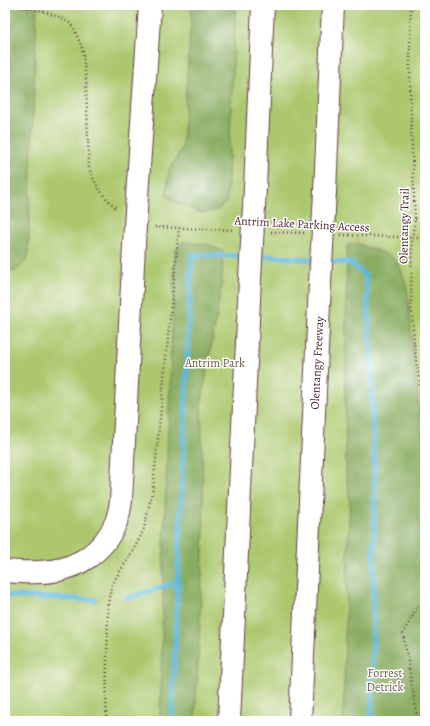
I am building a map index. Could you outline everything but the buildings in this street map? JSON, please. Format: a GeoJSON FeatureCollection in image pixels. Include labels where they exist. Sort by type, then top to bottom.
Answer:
{"type":"FeatureCollection","features":[{"type":"Feature","properties":{"kind":"main road"},"geometry":{"type":"LineString","coordinates":[[5,571],[40,572],[61,570],[82,562],[94,553],[110,535],[117,520],[121,501],[135,226],[150,5]]}},
{"type":"Feature","properties":{"kind":"main road"},"geometry":{"type":"LineString","coordinates":[[230,721],[263,5]]}},
{"type":"Feature","properties":{"kind":"main road","name":"Olentangy Freeway"},"geometry":{"type":"LineString","coordinates":[[300,721],[334,5]]}},
{"type":"Feature","properties":{"kind":"path"},"geometry":{"type":"LineString","coordinates":[[12,5],[42,11],[59,17],[70,23],[74,29],[82,48],[86,78],[89,168],[93,180],[107,200],[135,226]]}},
{"type":"Feature","properties":{"kind":"path","name":"Olentangy Trail"},"geometry":{"type":"LineString","coordinates":[[411,5],[411,94],[415,219],[412,238],[411,303],[415,350],[425,423]]}},
{"type":"Feature","properties":{"kind":"path"},"geometry":{"type":"LineString","coordinates":[[415,219],[425,217]]}},
{"type":"Feature","properties":{"kind":"path","name":"Antrim Lake Parking Access"},"geometry":{"type":"LineString","coordinates":[[135,226],[238,230]]}},
{"type":"Feature","properties":{"kind":"path","name":"Antrim Lake Parking Access"},"geometry":{"type":"LineString","coordinates":[[269,232],[308,234]]}},
{"type":"Feature","properties":{"kind":"path","name":"Antrim Lake Parking Access"},"geometry":{"type":"LineString","coordinates":[[338,235],[425,238]]}},
{"type":"Feature","properties":{"kind":"path"},"geometry":{"type":"LineString","coordinates":[[418,721],[403,634],[418,606],[425,606]]}},
{"type":"Feature","properties":{"kind":"green space","name":"Antrim Park"},"geometry":{"type":"Polygon","coordinates":[[[5,5],[425,5],[425,721],[5,721],[5,5]]]}},
{"type":"Feature","properties":{"kind":"green space"},"geometry":{"type":"Polygon","coordinates":[[[5,5],[37,5],[28,259],[14,272],[5,268],[5,5]]]}},
{"type":"Feature","properties":{"kind":"green space"},"geometry":{"type":"Polygon","coordinates":[[[192,5],[236,5],[227,201],[218,210],[201,213],[179,204],[166,196],[169,170],[182,148],[192,5]]]}},
{"type":"Feature","properties":{"kind":"green space"},"geometry":{"type":"Polygon","coordinates":[[[183,242],[206,244],[223,251],[222,284],[201,405],[204,533],[195,721],[160,721],[165,509],[175,251],[183,242]]]}},
{"type":"Feature","properties":{"kind":"green space","name":"Forrest Detrick"},"geometry":{"type":"Polygon","coordinates":[[[356,243],[391,256],[400,267],[407,288],[425,456],[425,721],[343,721],[350,501],[346,474],[345,379],[347,245],[356,243]]]}},
{"type":"Feature","properties":{"kind":"waterway"},"geometry":{"type":"LineString","coordinates":[[128,598],[178,582],[192,255],[246,256]]}},
{"type":"Feature","properties":{"kind":"waterway"},"geometry":{"type":"LineString","coordinates":[[255,256],[316,260]]}},
{"type":"Feature","properties":{"kind":"waterway"},"geometry":{"type":"LineString","coordinates":[[325,261],[351,263],[366,276],[371,348],[375,489],[372,721]]}},
{"type":"Feature","properties":{"kind":"waterway"},"geometry":{"type":"LineString","coordinates":[[172,721],[178,582]]}},
{"type":"Feature","properties":{"kind":"waterway"},"geometry":{"type":"LineString","coordinates":[[5,596],[95,600]]}}]}
